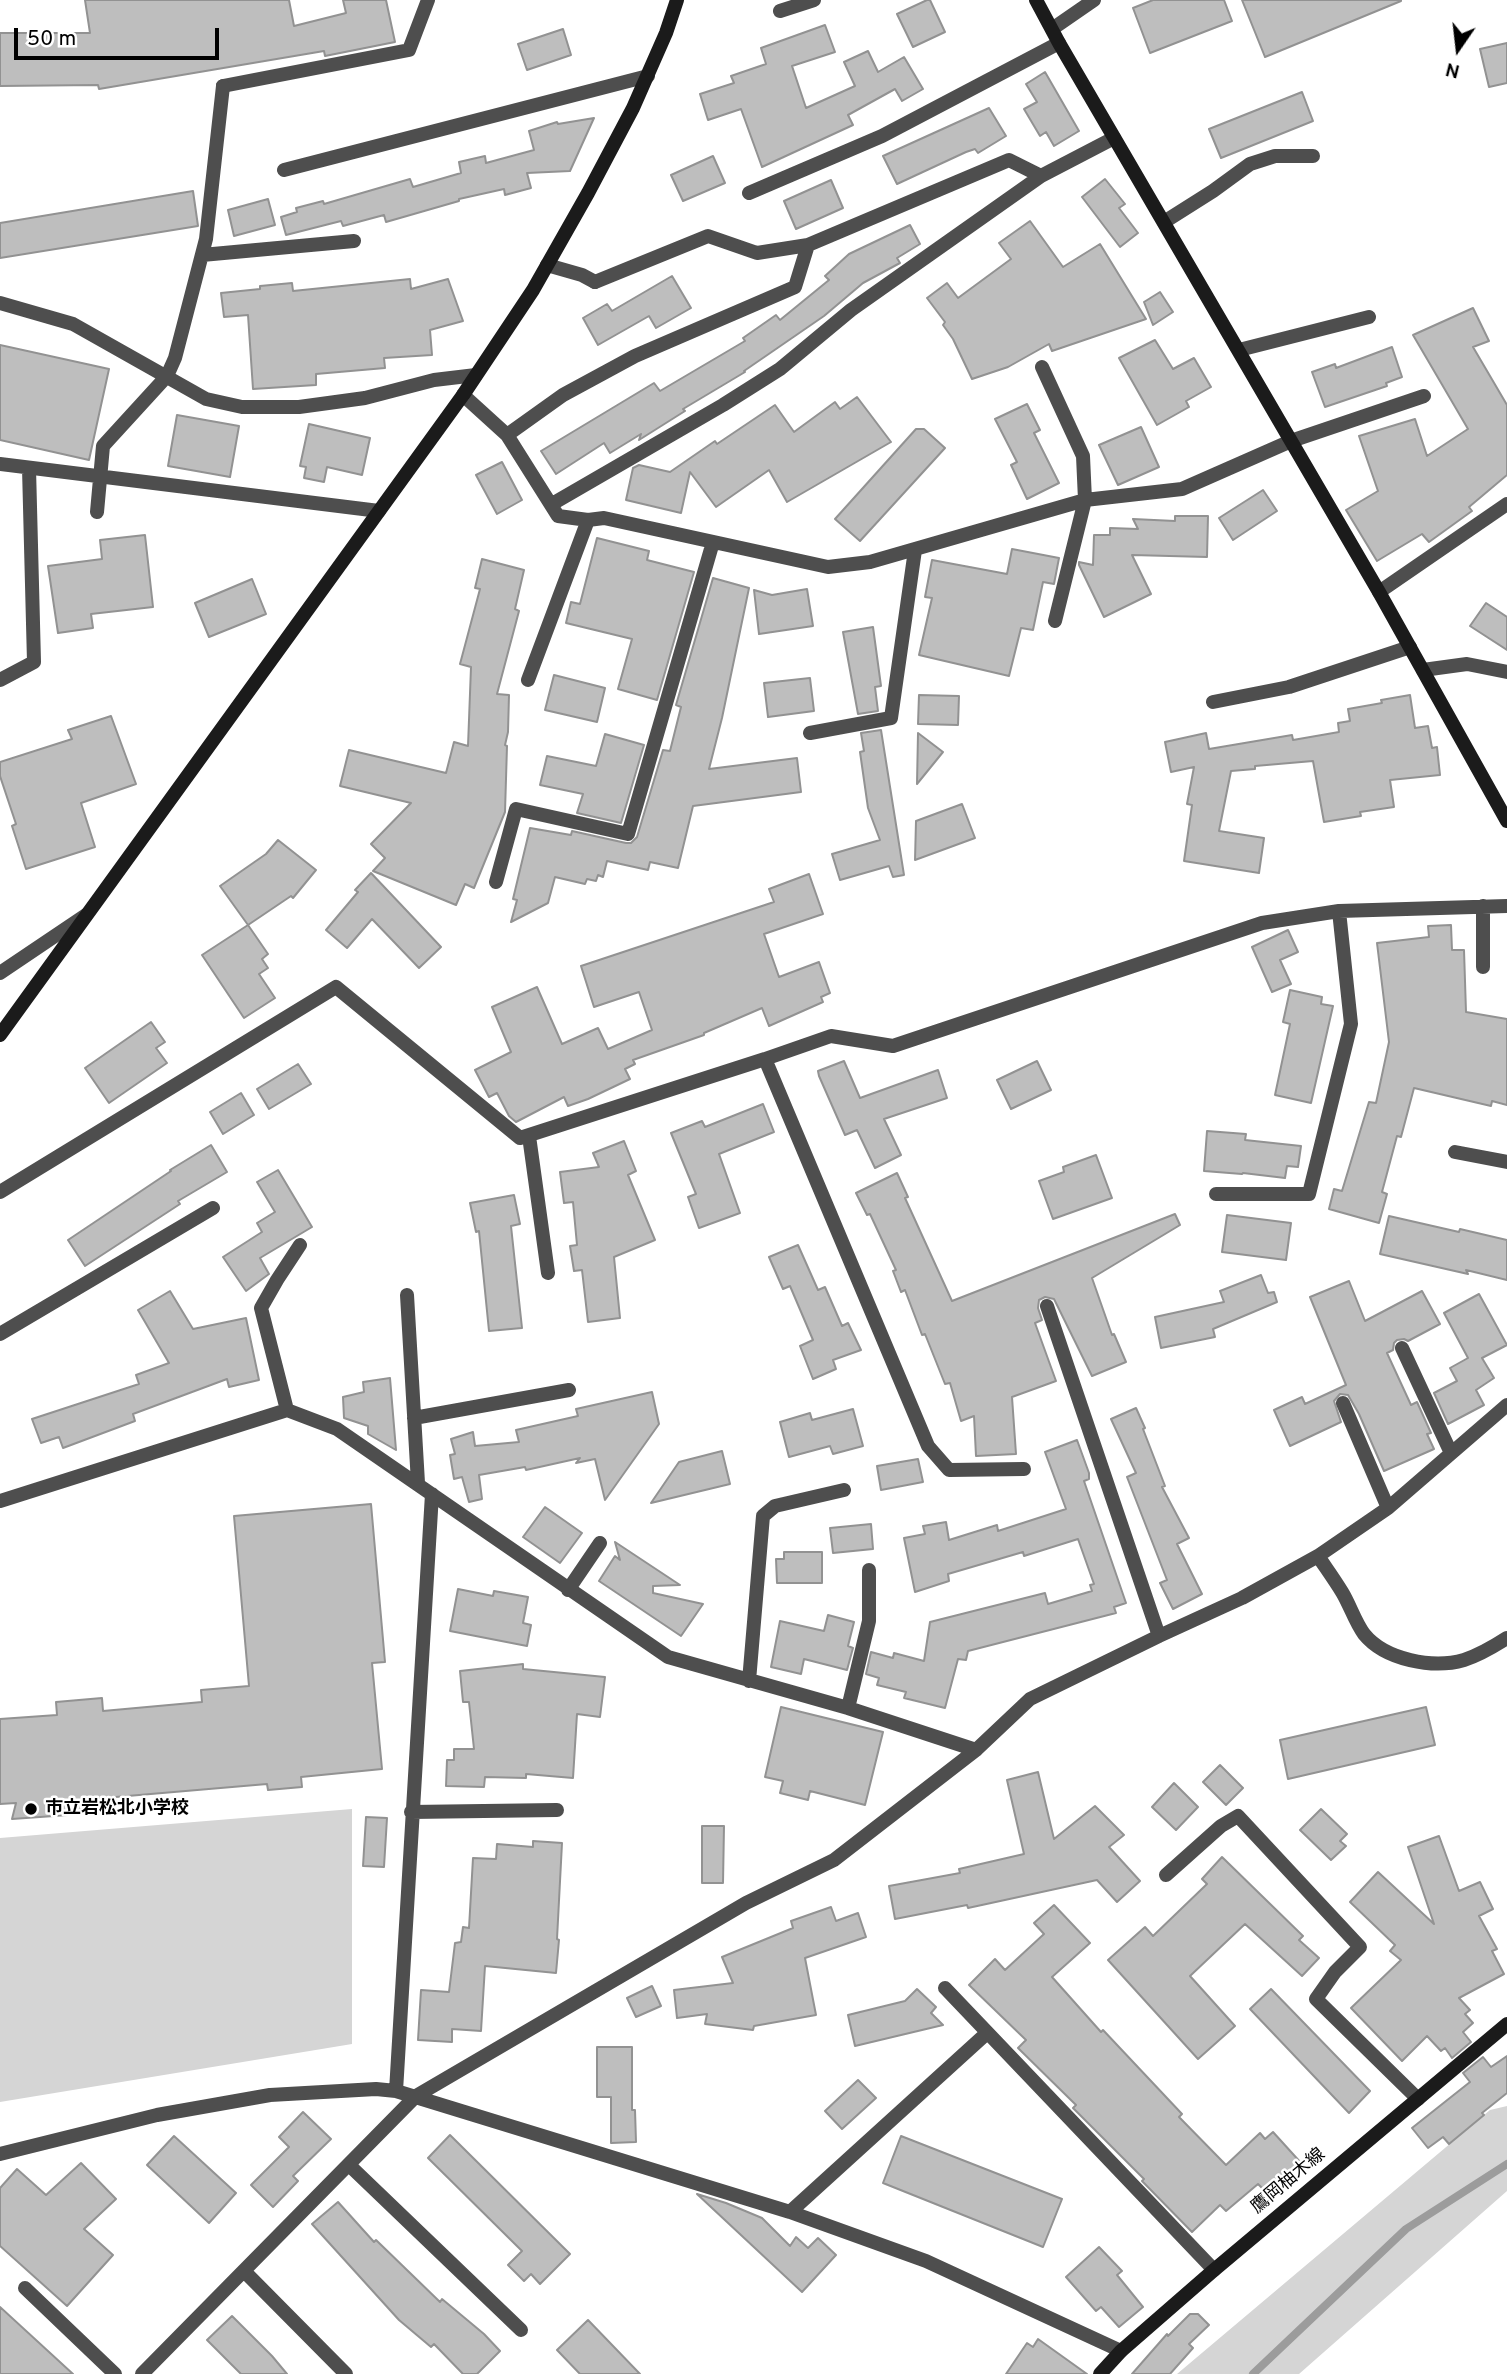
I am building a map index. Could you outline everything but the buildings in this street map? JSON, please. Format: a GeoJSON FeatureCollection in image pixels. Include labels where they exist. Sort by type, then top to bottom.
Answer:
{"type":"FeatureCollection","features":[{"type":"Feature","properties":{"kind":"street"},"geometry":{"type":"LineString","coordinates":[[97,512],[103,446],[167,376],[175,358],[206,240],[223,86],[408,50],[428,0]]}},
{"type":"Feature","properties":{"kind":"street"},"geometry":{"type":"LineString","coordinates":[[0,1035],[463,395],[533,290],[634,108],[677,0]]}},
{"type":"Feature","properties":{"kind":"street"},"geometry":{"type":"LineString","coordinates":[[780,11],[814,0]]}},
{"type":"Feature","properties":{"kind":"street"},"geometry":{"type":"LineString","coordinates":[[1036,0],[1059,44],[1379,592],[1507,821]]}},
{"type":"Feature","properties":{"kind":"street"},"geometry":{"type":"LineString","coordinates":[[1052,29],[1094,0]]}},
{"type":"Feature","properties":{"kind":"street"},"geometry":{"type":"LineString","coordinates":[[749,193],[882,136],[1059,44]]}},
{"type":"Feature","properties":{"kind":"street"},"geometry":{"type":"LineString","coordinates":[[284,170],[648,76]]}},
{"type":"Feature","properties":{"kind":"street"},"geometry":{"type":"LineString","coordinates":[[552,504],[780,369],[851,310],[1041,176],[1114,138]]}},
{"type":"Feature","properties":{"kind":"street"},"geometry":{"type":"LineString","coordinates":[[1164,222],[1250,164],[1275,156],[1313,156]]}},
{"type":"Feature","properties":{"kind":"street"},"geometry":{"type":"LineString","coordinates":[[547,265],[582,275],[595,282],[708,236],[757,253],[808,245],[1009,160],[1041,176]]}},
{"type":"Feature","properties":{"kind":"street"},"geometry":{"type":"LineString","coordinates":[[202,255],[354,241]]}},
{"type":"Feature","properties":{"kind":"street"},"geometry":{"type":"LineString","coordinates":[[507,436],[563,395],[635,356],[795,287],[808,245]]}},
{"type":"Feature","properties":{"kind":"street"},"geometry":{"type":"LineString","coordinates":[[0,303],[73,324],[206,399],[242,407],[299,407],[365,398],[434,380],[476,376]]}},
{"type":"Feature","properties":{"kind":"street"},"geometry":{"type":"LineString","coordinates":[[1239,350],[1369,317]]}},
{"type":"Feature","properties":{"kind":"street"},"geometry":{"type":"LineString","coordinates":[[1042,367],[1083,456],[1086,500],[1055,621]]}},
{"type":"Feature","properties":{"kind":"street"},"geometry":{"type":"LineString","coordinates":[[463,395],[507,436],[558,516],[587,520],[604,518],[828,567],[870,562],[1086,500],[1182,489],[1290,441],[1424,396]]}},
{"type":"Feature","properties":{"kind":"street"},"geometry":{"type":"LineString","coordinates":[[0,464],[379,511]]}},
{"type":"Feature","properties":{"kind":"street"},"geometry":{"type":"LineString","coordinates":[[0,680],[34,662],[29,468]]}},
{"type":"Feature","properties":{"kind":"street"},"geometry":{"type":"LineString","coordinates":[[1379,592],[1507,504]]}},
{"type":"Feature","properties":{"kind":"street"},"geometry":{"type":"LineString","coordinates":[[528,680],[587,520]]}},
{"type":"Feature","properties":{"kind":"street"},"geometry":{"type":"LineString","coordinates":[[496,882],[516,809],[628,834],[713,542]]}},
{"type":"Feature","properties":{"kind":"street"},"geometry":{"type":"LineString","coordinates":[[810,733],[891,718],[915,550]]}},
{"type":"Feature","properties":{"kind":"street"},"geometry":{"type":"LineString","coordinates":[[1213,702],[1289,687],[1410,647]]}},
{"type":"Feature","properties":{"kind":"street"},"geometry":{"type":"LineString","coordinates":[[1423,670],[1466,664],[1507,672]]}},
{"type":"Feature","properties":{"kind":"street"},"geometry":{"type":"LineString","coordinates":[[1483,906],[1483,967]]}},
{"type":"Feature","properties":{"kind":"street"},"geometry":{"type":"LineString","coordinates":[[0,1191],[337,987],[520,1138],[831,1036],[892,1046],[1262,923],[1339,911],[1507,906]]}},
{"type":"Feature","properties":{"kind":"street"},"geometry":{"type":"LineString","coordinates":[[1216,1194],[1309,1194],[1351,1024],[1339,911]]}},
{"type":"Feature","properties":{"kind":"street"},"geometry":{"type":"LineString","coordinates":[[0,973],[89,912]]}},
{"type":"Feature","properties":{"kind":"street"},"geometry":{"type":"LineString","coordinates":[[765,1059],[928,1446],[948,1469],[1024,1469]]}},
{"type":"Feature","properties":{"kind":"street"},"geometry":{"type":"LineString","coordinates":[[529,1136],[548,1273]]}},
{"type":"Feature","properties":{"kind":"street"},"geometry":{"type":"LineString","coordinates":[[1455,1152],[1507,1162]]}},
{"type":"Feature","properties":{"kind":"street"},"geometry":{"type":"LineString","coordinates":[[0,1334],[213,1208]]}},
{"type":"Feature","properties":{"kind":"street"},"geometry":{"type":"LineString","coordinates":[[287,1410],[261,1308],[300,1245]]}},
{"type":"Feature","properties":{"kind":"street"},"geometry":{"type":"LineString","coordinates":[[407,1295],[418,1483]]}},
{"type":"Feature","properties":{"kind":"street"},"geometry":{"type":"LineString","coordinates":[[1047,1306],[1159,1636]]}},
{"type":"Feature","properties":{"kind":"street"},"geometry":{"type":"LineString","coordinates":[[1402,1348],[1451,1453]]}},
{"type":"Feature","properties":{"kind":"street"},"geometry":{"type":"LineString","coordinates":[[414,1419],[569,1390]]}},
{"type":"Feature","properties":{"kind":"street"},"geometry":{"type":"LineString","coordinates":[[1343,1403],[1388,1508]]}},
{"type":"Feature","properties":{"kind":"street"},"geometry":{"type":"LineString","coordinates":[[142,2374],[416,2096],[746,1903],[834,1860],[976,1750],[1030,1699],[1242,1598],[1318,1556],[1388,1508],[1507,1405]]}},
{"type":"Feature","properties":{"kind":"street"},"geometry":{"type":"LineString","coordinates":[[0,1501],[287,1410],[337,1429],[668,1657],[848,1708],[976,1750]]}},
{"type":"Feature","properties":{"kind":"street"},"geometry":{"type":"LineString","coordinates":[[750,1681],[764,1516],[775,1506],[844,1490]]}},
{"type":"Feature","properties":{"kind":"street"},"geometry":{"type":"LineString","coordinates":[[396,2091],[432,1494]]}},
{"type":"Feature","properties":{"kind":"street"},"geometry":{"type":"LineString","coordinates":[[568,1590],[600,1544]]}},
{"type":"Feature","properties":{"kind":"street"},"geometry":{"type":"LineString","coordinates":[[1318,1556],[1342,1592],[1364,1634],[1382,1650],[1410,1659],[1443,1663],[1485,1652],[1507,1638]]}},
{"type":"Feature","properties":{"kind":"street"},"geometry":{"type":"LineString","coordinates":[[848,1708],[869,1621],[869,1570]]}},
{"type":"Feature","properties":{"kind":"street"},"geometry":{"type":"LineString","coordinates":[[411,1812],[557,1810]]}},
{"type":"Feature","properties":{"kind":"street"},"geometry":{"type":"LineString","coordinates":[[1166,1875],[1221,1826],[1238,1816],[1360,1947],[1335,1972],[1316,1999],[1418,2099]]}},
{"type":"Feature","properties":{"kind":"street"},"geometry":{"type":"LineString","coordinates":[[945,1988],[1214,2270]]}},
{"type":"Feature","properties":{"kind":"street","name":"鷹岡柚木線"},"geometry":{"type":"LineString","coordinates":[[1100,2374],[1121,2351],[1214,2270],[1507,2024]]}},
{"type":"Feature","properties":{"kind":"street"},"geometry":{"type":"LineString","coordinates":[[790,2212],[987,2033]]}},
{"type":"Feature","properties":{"kind":"street"},"geometry":{"type":"LineString","coordinates":[[0,2154],[157,2116],[270,2095],[376,2089],[396,2091],[790,2212],[926,2261],[1121,2351]]}},
{"type":"Feature","properties":{"kind":"street"},"geometry":{"type":"LineString","coordinates":[[349,2165],[521,2330]]}},
{"type":"Feature","properties":{"kind":"street"},"geometry":{"type":"LineString","coordinates":[[244,2271],[346,2374]]}},
{"type":"Feature","properties":{"kind":"street"},"geometry":{"type":"LineString","coordinates":[[25,2288],[115,2374]]}},
{"type":"Feature","properties":{"kind":"shaded area"},"geometry":{"type":"Polygon","coordinates":[[[352,1809],[352,2044],[0,2102],[0,1838],[352,1809]]]}},
{"type":"Feature","properties":{"kind":"shaded area"},"geometry":{"type":"Polygon","coordinates":[[[1507,2106],[1507,2191],[1299,2374],[1177,2374],[1490,2110],[1507,2106]]]}},
{"type":"Feature","properties":{"kind":"waterway"},"geometry":{"type":"LineString","coordinates":[[1253,2374],[1406,2229],[1507,2164]]}},
{"type":"Feature","properties":{"kind":"place","name":"市立岩松北小学校"},"geometry":{"type":"Point","coordinates":[31,1809]}}]}
